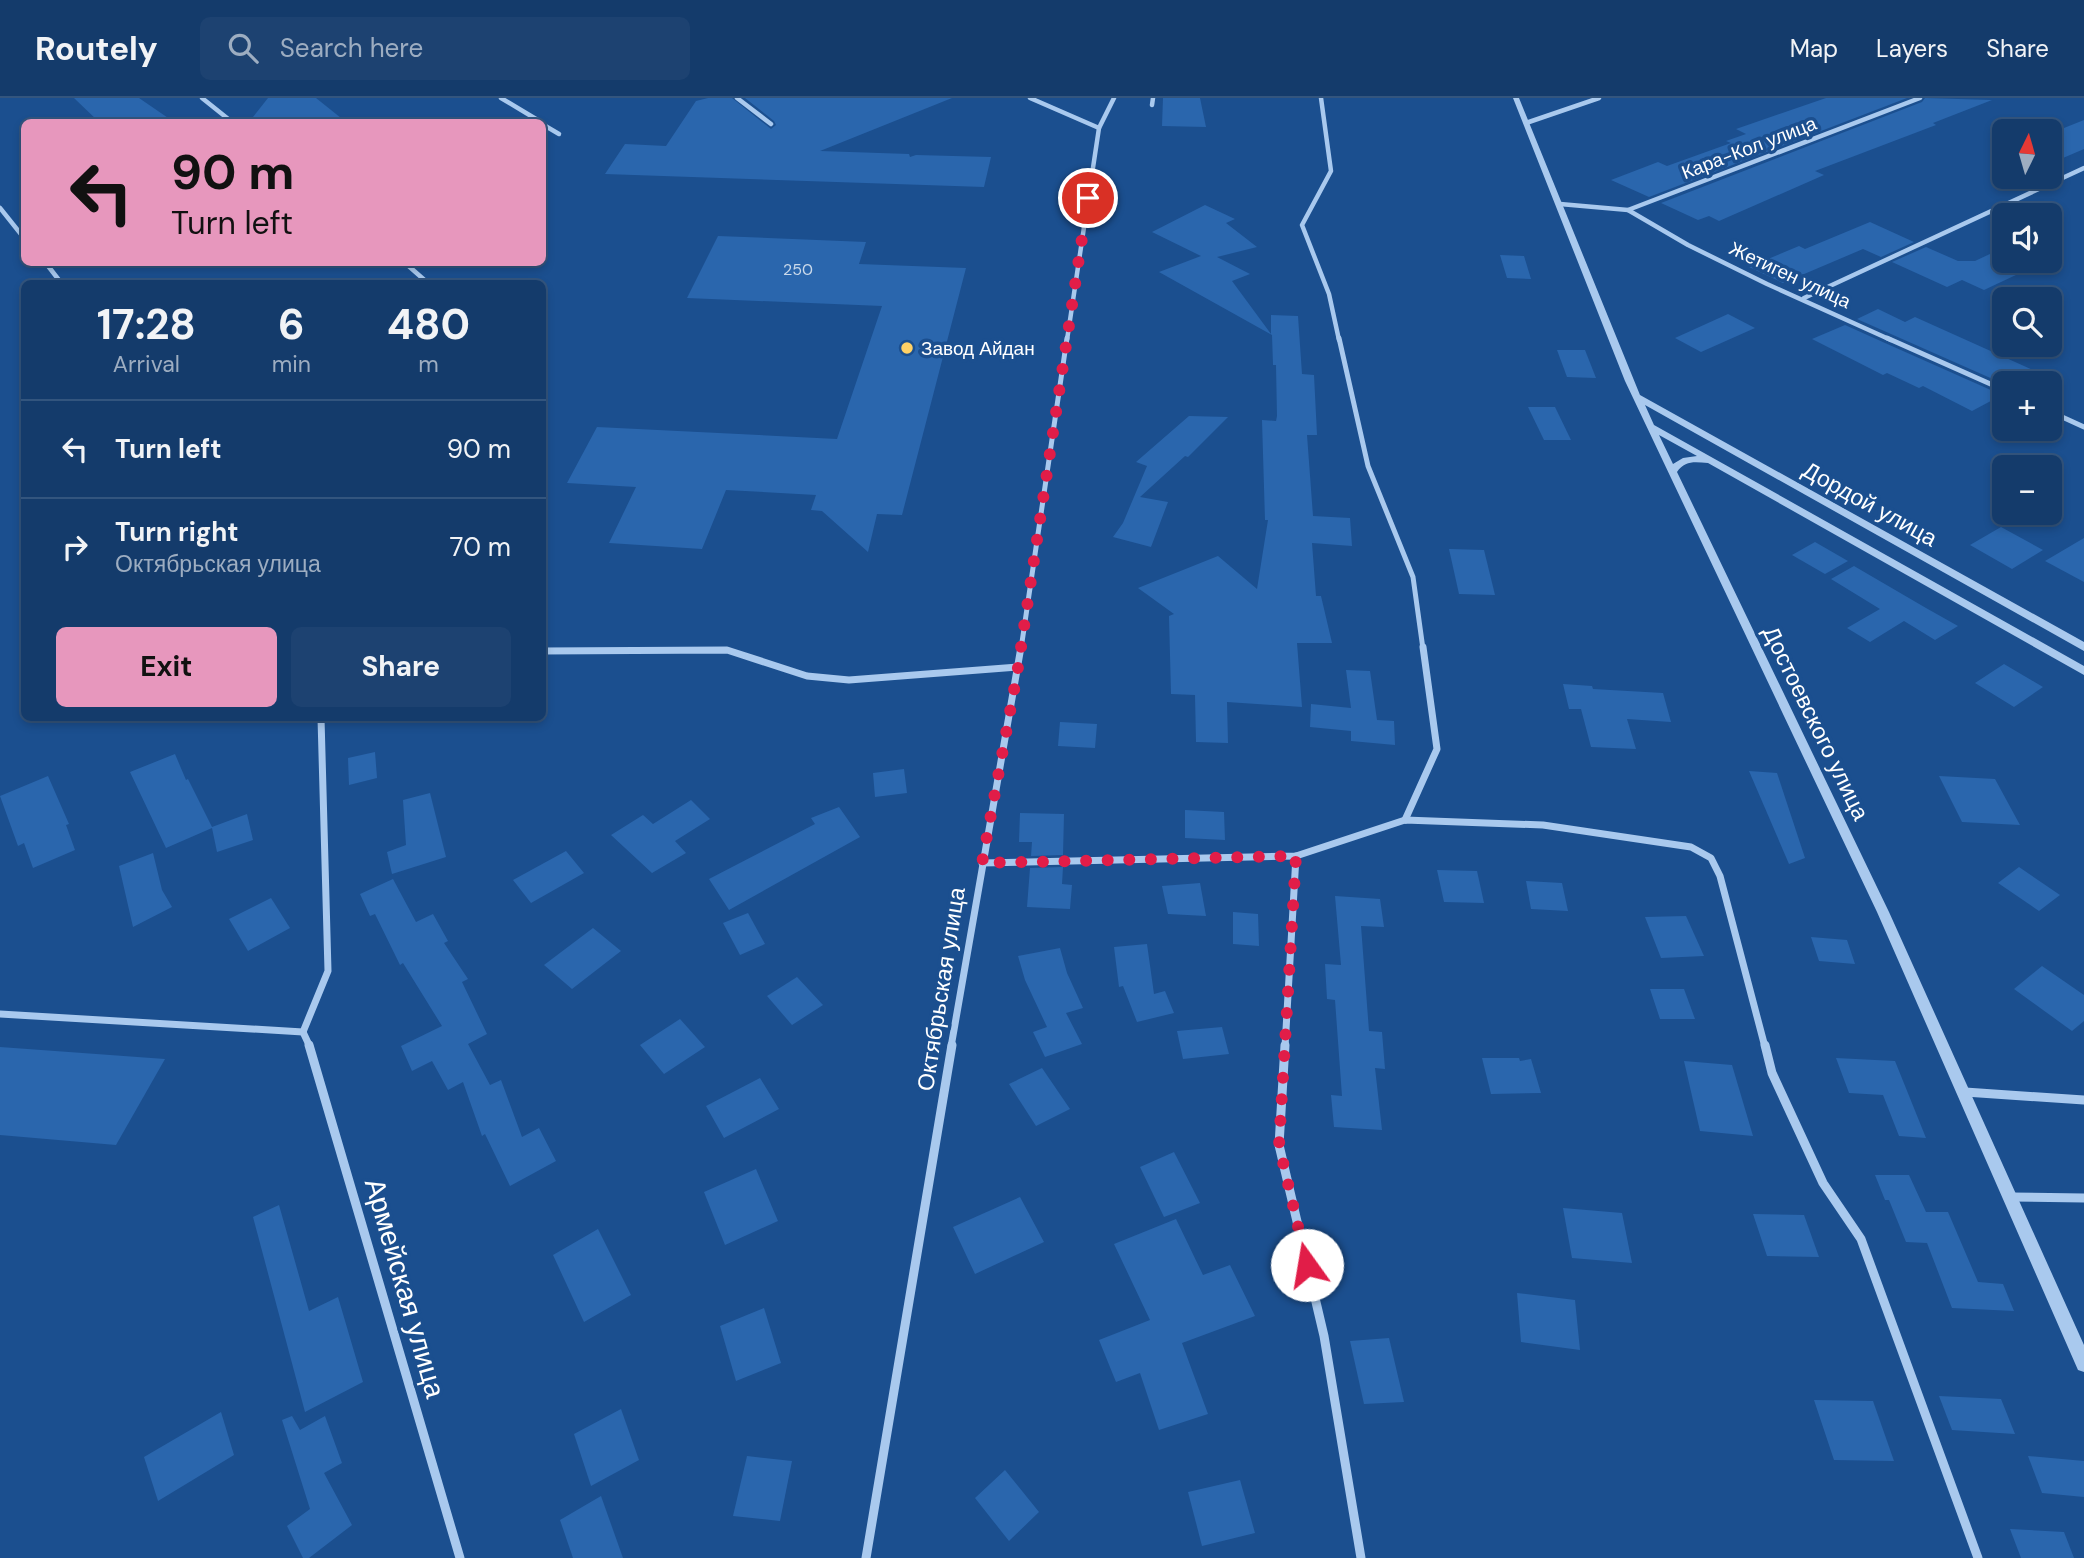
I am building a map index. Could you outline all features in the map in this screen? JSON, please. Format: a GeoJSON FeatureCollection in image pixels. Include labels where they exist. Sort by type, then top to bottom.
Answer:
{"type":"FeatureCollection","features":[{"type":"Feature","properties":{"kind":"street"},"geometry":{"type":"LineString","coordinates":[[202,98],[228,119]]}},
{"type":"Feature","properties":{"kind":"street"},"geometry":{"type":"LineString","coordinates":[[501,98],[535,119]]}},
{"type":"Feature","properties":{"kind":"street"},"geometry":{"type":"LineString","coordinates":[[737,98],[771,124]]}},
{"type":"Feature","properties":{"kind":"street"},"geometry":{"type":"LineString","coordinates":[[1030,98],[1099,128]]}},
{"type":"Feature","properties":{"kind":"street","name":"Октябрьская улица"},"geometry":{"type":"LineString","coordinates":[[866,1558],[982,863],[1018,667],[1099,128],[1114,98]]}},
{"type":"Feature","properties":{"kind":"street"},"geometry":{"type":"LineString","coordinates":[[1152,105],[1153,98]]}},
{"type":"Feature","properties":{"kind":"street"},"geometry":{"type":"LineString","coordinates":[[1321,98],[1331,170],[1302,225],[1329,294],[1368,466],[1413,577],[1437,749],[1405,820]]}},
{"type":"Feature","properties":{"kind":"street","name":"Достоевского улица"},"geometry":{"type":"LineString","coordinates":[[1516,98],[1560,204],[1606,329],[1649,426],[1879,903],[2084,1364]]}},
{"type":"Feature","properties":{"kind":"street"},"geometry":{"type":"LineString","coordinates":[[1526,123],[1599,98]]}},
{"type":"Feature","properties":{"kind":"street","name":"Кара-Кол улица"},"geometry":{"type":"LineString","coordinates":[[1628,210],[1920,98]]}},
{"type":"Feature","properties":{"kind":"street"},"geometry":{"type":"LineString","coordinates":[[546,126],[559,134]]}},
{"type":"Feature","properties":{"kind":"street"},"geometry":{"type":"LineString","coordinates":[[1804,298],[2084,167]]}},
{"type":"Feature","properties":{"kind":"street","name":"Жетиген улица"},"geometry":{"type":"LineString","coordinates":[[1560,204],[1628,210],[1767,284],[1804,298],[1992,384]]}},
{"type":"Feature","properties":{"kind":"street"},"geometry":{"type":"LineString","coordinates":[[0,208],[21,234]]}},
{"type":"Feature","properties":{"kind":"street"},"geometry":{"type":"LineString","coordinates":[[48,266],[59,280]]}},
{"type":"Feature","properties":{"kind":"street"},"geometry":{"type":"LineString","coordinates":[[409,266],[424,280]]}},
{"type":"Feature","properties":{"kind":"street","name":"Дордой улица"},"geometry":{"type":"LineString","coordinates":[[1637,397],[2084,646]]}},
{"type":"Feature","properties":{"kind":"street"},"geometry":{"type":"LineString","coordinates":[[2062,417],[2084,427]]}},
{"type":"Feature","properties":{"kind":"street"},"geometry":{"type":"LineString","coordinates":[[1649,426],[1692,427]]}},
{"type":"Feature","properties":{"kind":"street","name":"Дордой улица"},"geometry":{"type":"LineString","coordinates":[[1649,426],[2084,671]]}},
{"type":"Feature","properties":{"kind":"street"},"geometry":{"type":"LineString","coordinates":[[1672,473],[1680,462],[1690,459],[1717,462]]}},
{"type":"Feature","properties":{"kind":"street"},"geometry":{"type":"LineString","coordinates":[[546,651],[727,650],[807,676],[849,680],[1018,667]]}},
{"type":"Feature","properties":{"kind":"street"},"geometry":{"type":"LineString","coordinates":[[0,1014],[303,1032],[328,971],[321,721]]}},
{"type":"Feature","properties":{"kind":"street"},"geometry":{"type":"LineString","coordinates":[[982,863],[1296,856],[1405,820],[1543,825],[1691,847],[1711,858],[1720,876],[1772,1073],[1823,1183],[1861,1239],[1978,1558]]}},
{"type":"Feature","properties":{"kind":"street"},"geometry":{"type":"LineString","coordinates":[[1296,856],[1279,1145],[1324,1336],[1361,1558]]}},
{"type":"Feature","properties":{"kind":"street","name":"Армейская улица"},"geometry":{"type":"LineString","coordinates":[[303,1032],[313,1055],[460,1558]]}},
{"type":"Feature","properties":{"kind":"street"},"geometry":{"type":"LineString","coordinates":[[1965,1092],[2084,1100]]}},
{"type":"Feature","properties":{"kind":"street"},"geometry":{"type":"LineString","coordinates":[[2011,1197],[2084,1198]]}},
{"type":"Feature","properties":{"kind":"building"},"geometry":{"type":"Polygon","coordinates":[[[74,98],[139,98],[170,119],[96,119],[74,98]]]}},
{"type":"Feature","properties":{"kind":"building"},"geometry":{"type":"Polygon","coordinates":[[[268,98],[316,98],[342,119],[251,119],[268,98]]]}},
{"type":"Feature","properties":{"kind":"building"},"geometry":{"type":"Polygon","coordinates":[[[732,98],[771,129],[776,125],[774,121],[745,98],[952,98],[820,151],[909,154],[910,157],[991,157],[984,187],[605,174],[625,144],[666,146],[696,101],[732,98]]]}},
{"type":"Feature","properties":{"kind":"building"},"geometry":{"type":"Polygon","coordinates":[[[1163,98],[1200,98],[1206,127],[1162,126],[1163,98]]]}},
{"type":"Feature","properties":{"kind":"building"},"geometry":{"type":"Polygon","coordinates":[[[1826,98],[1907,98],[1649,197],[1611,180],[1658,162],[1667,166],[1731,143],[1726,141],[1746,134],[1736,129],[1826,98]]]}},
{"type":"Feature","properties":{"kind":"building"},"geometry":{"type":"Polygon","coordinates":[[[1925,98],[1992,100],[1933,123],[1936,125],[1815,171],[1824,175],[1719,221],[1709,216],[1698,220],[1661,203],[1922,102],[1925,98]]]}},
{"type":"Feature","properties":{"kind":"building"},"geometry":{"type":"Polygon","coordinates":[[[2084,120],[2084,149],[2062,158],[2062,129],[2084,120]]]}},
{"type":"Feature","properties":{"kind":"building"},"geometry":{"type":"Polygon","coordinates":[[[1205,205],[1235,219],[1226,223],[1257,247],[1217,257],[1250,274],[1232,281],[1271,334],[1271,315],[1298,316],[1302,374],[1314,375],[1317,435],[1307,435],[1313,516],[1350,518],[1352,546],[1312,543],[1316,596],[1321,596],[1332,643],[1297,643],[1302,707],[1227,702],[1228,743],[1196,742],[1195,695],[1171,694],[1169,616],[1174,614],[1138,588],[1218,556],[1257,589],[1268,520],[1265,520],[1262,420],[1276,421],[1277,416],[1276,365],[1273,365],[1272,335],[1159,272],[1201,256],[1152,232],[1205,205]]]}},
{"type":"Feature","properties":{"kind":"building"},"geometry":{"type":"Polygon","coordinates":[[[1870,222],[1914,242],[1881,257],[1863,249],[1783,283],[1749,267],[1799,246],[1805,249],[1870,222]]]}},
{"type":"Feature","properties":{"kind":"building","name":"Завод Айдан"},"geometry":{"type":"Polygon","coordinates":[[[718,236],[866,242],[859,264],[966,268],[902,515],[877,514],[868,552],[822,511],[811,510],[816,495],[726,490],[702,549],[609,543],[636,487],[567,483],[597,427],[837,439],[882,306],[687,298],[718,236]]]}},
{"type":"Feature","properties":{"kind":"building"},"geometry":{"type":"Polygon","coordinates":[[[1926,247],[1958,261],[1975,261],[1992,253],[1992,273],[2020,273],[1984,290],[1962,280],[1947,287],[1892,262],[1926,247]]]}},
{"type":"Feature","properties":{"kind":"building"},"geometry":{"type":"Polygon","coordinates":[[[1500,255],[1524,256],[1531,279],[1507,278],[1500,255]]]}},
{"type":"Feature","properties":{"kind":"building"},"geometry":{"type":"Polygon","coordinates":[[[1878,309],[1905,322],[1915,317],[1992,352],[1992,357],[2004,357],[2035,371],[1992,371],[1992,379],[1857,319],[1878,309]]]}},
{"type":"Feature","properties":{"kind":"building"},"geometry":{"type":"Polygon","coordinates":[[[1728,314],[1755,328],[1701,352],[1675,338],[1728,314]]]}},
{"type":"Feature","properties":{"kind":"building"},"geometry":{"type":"Polygon","coordinates":[[[1845,325],[1992,391],[1992,400],[1972,411],[1923,386],[1919,388],[1887,373],[1883,375],[1812,339],[1845,325]]]}},
{"type":"Feature","properties":{"kind":"building"},"geometry":{"type":"Polygon","coordinates":[[[1557,350],[1585,350],[1596,378],[1567,377],[1557,350]]]}},
{"type":"Feature","properties":{"kind":"building"},"geometry":{"type":"Polygon","coordinates":[[[1528,407],[1555,407],[1571,440],[1544,440],[1528,407]]]}},
{"type":"Feature","properties":{"kind":"building"},"geometry":{"type":"Polygon","coordinates":[[[1189,416],[1228,417],[1188,457],[1185,456],[1140,497],[1168,502],[1151,547],[1113,537],[1123,523],[1147,466],[1136,462],[1189,416]]]}},
{"type":"Feature","properties":{"kind":"building"},"geometry":{"type":"Polygon","coordinates":[[[2001,527],[2043,550],[2012,569],[1970,545],[2001,527]]]}},
{"type":"Feature","properties":{"kind":"building"},"geometry":{"type":"Polygon","coordinates":[[[2084,538],[2084,582],[2045,561],[2084,538]]]}},
{"type":"Feature","properties":{"kind":"building"},"geometry":{"type":"Polygon","coordinates":[[[1815,542],[1848,561],[1825,574],[1792,555],[1815,542]]]}},
{"type":"Feature","properties":{"kind":"building"},"geometry":{"type":"Polygon","coordinates":[[[1449,549],[1484,550],[1495,595],[1459,594],[1449,549]]]}},
{"type":"Feature","properties":{"kind":"building"},"geometry":{"type":"Polygon","coordinates":[[[1854,566],[1958,626],[1935,640],[1904,621],[1870,642],[1847,628],[1880,609],[1831,579],[1854,566]]]}},
{"type":"Feature","properties":{"kind":"building"},"geometry":{"type":"Polygon","coordinates":[[[2004,664],[2043,687],[2014,707],[1975,683],[2004,664]]]}},
{"type":"Feature","properties":{"kind":"building"},"geometry":{"type":"Polygon","coordinates":[[[1346,670],[1370,671],[1377,720],[1394,721],[1395,745],[1351,741],[1351,731],[1310,727],[1311,704],[1351,708],[1346,670]]]}},
{"type":"Feature","properties":{"kind":"building"},"geometry":{"type":"Polygon","coordinates":[[[1563,684],[1592,686],[1593,689],[1663,693],[1671,722],[1627,719],[1636,749],[1591,747],[1581,709],[1569,709],[1563,684]]]}},
{"type":"Feature","properties":{"kind":"building"},"geometry":{"type":"Polygon","coordinates":[[[1060,722],[1097,724],[1095,748],[1058,746],[1060,722]]]}},
{"type":"Feature","properties":{"kind":"building"},"geometry":{"type":"Polygon","coordinates":[[[375,752],[377,778],[349,785],[348,758],[375,752]]]}},
{"type":"Feature","properties":{"kind":"building"},"geometry":{"type":"Polygon","coordinates":[[[175,754],[212,827],[247,814],[253,840],[217,852],[212,828],[166,848],[130,772],[175,754]]]}},
{"type":"Feature","properties":{"kind":"building"},"geometry":{"type":"Polygon","coordinates":[[[904,769],[907,793],[875,797],[873,773],[904,769]]]}},
{"type":"Feature","properties":{"kind":"building"},"geometry":{"type":"Polygon","coordinates":[[[1749,771],[1777,773],[1805,858],[1789,864],[1749,771]]]}},
{"type":"Feature","properties":{"kind":"building"},"geometry":{"type":"Polygon","coordinates":[[[48,776],[69,824],[66,825],[75,850],[33,868],[24,843],[18,846],[0,796],[48,776]]]}},
{"type":"Feature","properties":{"kind":"building"},"geometry":{"type":"Polygon","coordinates":[[[1939,776],[1995,779],[2020,825],[1962,822],[1939,776]]]}},
{"type":"Feature","properties":{"kind":"building"},"geometry":{"type":"Polygon","coordinates":[[[430,793],[446,857],[392,874],[387,852],[406,845],[403,800],[430,793]]]}},
{"type":"Feature","properties":{"kind":"building"},"geometry":{"type":"Polygon","coordinates":[[[691,800],[710,819],[675,841],[686,853],[652,873],[611,835],[643,815],[653,824],[691,800]]]}},
{"type":"Feature","properties":{"kind":"building"},"geometry":{"type":"Polygon","coordinates":[[[839,807],[860,837],[729,910],[709,879],[815,824],[811,818],[839,807]]]}},
{"type":"Feature","properties":{"kind":"building"},"geometry":{"type":"Polygon","coordinates":[[[1185,810],[1224,812],[1225,840],[1185,838],[1185,810]]]}},
{"type":"Feature","properties":{"kind":"building"},"geometry":{"type":"Polygon","coordinates":[[[1020,813],[1064,814],[1063,855],[1031,856],[1032,842],[1019,842],[1020,813]]]}},
{"type":"Feature","properties":{"kind":"building"},"geometry":{"type":"Polygon","coordinates":[[[566,851],[584,873],[531,903],[513,880],[566,851]]]}},
{"type":"Feature","properties":{"kind":"building"},"geometry":{"type":"Polygon","coordinates":[[[153,853],[162,890],[172,907],[133,927],[119,866],[153,853]]]}},
{"type":"Feature","properties":{"kind":"building"},"geometry":{"type":"Polygon","coordinates":[[[1063,867],[1062,884],[1072,885],[1070,909],[1027,907],[1030,868],[1063,867]]]}},
{"type":"Feature","properties":{"kind":"building"},"geometry":{"type":"Polygon","coordinates":[[[2019,867],[2060,895],[2039,911],[1998,883],[2019,867]]]}},
{"type":"Feature","properties":{"kind":"building"},"geometry":{"type":"Polygon","coordinates":[[[1437,870],[1477,871],[1484,903],[1444,902],[1437,870]]]}},
{"type":"Feature","properties":{"kind":"building"},"geometry":{"type":"Polygon","coordinates":[[[393,879],[416,922],[433,914],[448,941],[444,943],[468,979],[462,982],[487,1034],[468,1044],[490,1085],[501,1080],[522,1137],[539,1128],[556,1161],[510,1186],[485,1134],[482,1136],[463,1082],[448,1090],[432,1061],[412,1071],[401,1046],[442,1026],[403,963],[400,965],[375,914],[370,916],[360,894],[393,879]]]}},
{"type":"Feature","properties":{"kind":"building"},"geometry":{"type":"Polygon","coordinates":[[[1526,881],[1562,883],[1568,911],[1531,909],[1526,881]]]}},
{"type":"Feature","properties":{"kind":"building"},"geometry":{"type":"Polygon","coordinates":[[[1200,883],[1206,916],[1168,914],[1162,886],[1200,883]]]}},
{"type":"Feature","properties":{"kind":"building"},"geometry":{"type":"Polygon","coordinates":[[[1335,896],[1380,899],[1384,927],[1361,926],[1369,1031],[1382,1032],[1385,1069],[1375,1068],[1382,1130],[1334,1127],[1331,1095],[1342,1096],[1335,1000],[1327,999],[1325,964],[1341,965],[1335,896]]]}},
{"type":"Feature","properties":{"kind":"building"},"geometry":{"type":"Polygon","coordinates":[[[271,898],[290,928],[248,951],[229,919],[271,898]]]}},
{"type":"Feature","properties":{"kind":"building"},"geometry":{"type":"Polygon","coordinates":[[[1233,912],[1258,914],[1259,946],[1233,944],[1233,912]]]}},
{"type":"Feature","properties":{"kind":"building"},"geometry":{"type":"Polygon","coordinates":[[[748,913],[765,944],[740,955],[723,923],[748,913]]]}},
{"type":"Feature","properties":{"kind":"building"},"geometry":{"type":"Polygon","coordinates":[[[1686,916],[1704,956],[1661,958],[1645,917],[1686,916]]]}},
{"type":"Feature","properties":{"kind":"building"},"geometry":{"type":"Polygon","coordinates":[[[593,928],[621,951],[572,989],[544,965],[593,928]]]}},
{"type":"Feature","properties":{"kind":"building"},"geometry":{"type":"Polygon","coordinates":[[[1811,937],[1847,940],[1855,964],[1819,961],[1811,937]]]}},
{"type":"Feature","properties":{"kind":"building"},"geometry":{"type":"Polygon","coordinates":[[[1147,944],[1154,994],[1165,991],[1174,1013],[1137,1022],[1123,986],[1119,987],[1114,947],[1147,944]]]}},
{"type":"Feature","properties":{"kind":"building"},"geometry":{"type":"Polygon","coordinates":[[[1060,948],[1067,973],[1083,1008],[1066,1013],[1082,1044],[1045,1057],[1033,1032],[1047,1027],[1025,980],[1018,956],[1060,948]]]}},
{"type":"Feature","properties":{"kind":"building"},"geometry":{"type":"Polygon","coordinates":[[[2042,966],[2084,995],[2084,1021],[2072,1031],[2014,989],[2042,966]]]}},
{"type":"Feature","properties":{"kind":"building"},"geometry":{"type":"Polygon","coordinates":[[[797,977],[823,1005],[792,1025],[767,996],[797,977]]]}},
{"type":"Feature","properties":{"kind":"building"},"geometry":{"type":"Polygon","coordinates":[[[1650,989],[1684,989],[1695,1019],[1660,1019],[1650,989]]]}},
{"type":"Feature","properties":{"kind":"building"},"geometry":{"type":"Polygon","coordinates":[[[680,1019],[705,1047],[664,1074],[640,1045],[680,1019]]]}},
{"type":"Feature","properties":{"kind":"building"},"geometry":{"type":"Polygon","coordinates":[[[1222,1027],[1229,1054],[1183,1059],[1177,1031],[1222,1027]]]}},
{"type":"Feature","properties":{"kind":"building"},"geometry":{"type":"Polygon","coordinates":[[[0,1047],[165,1059],[116,1145],[0,1135],[0,1047]]]}},
{"type":"Feature","properties":{"kind":"building"},"geometry":{"type":"Polygon","coordinates":[[[1482,1058],[1519,1058],[1520,1061],[1531,1059],[1541,1093],[1491,1094],[1482,1058]]]}},
{"type":"Feature","properties":{"kind":"building"},"geometry":{"type":"Polygon","coordinates":[[[1836,1058],[1895,1061],[1926,1138],[1899,1136],[1883,1095],[1849,1093],[1836,1058]]]}},
{"type":"Feature","properties":{"kind":"building"},"geometry":{"type":"Polygon","coordinates":[[[1684,1061],[1732,1065],[1753,1136],[1700,1131],[1684,1061]]]}},
{"type":"Feature","properties":{"kind":"building"},"geometry":{"type":"Polygon","coordinates":[[[1042,1068],[1070,1109],[1036,1126],[1009,1084],[1042,1068]]]}},
{"type":"Feature","properties":{"kind":"building"},"geometry":{"type":"Polygon","coordinates":[[[760,1078],[779,1109],[724,1138],[706,1106],[760,1078]]]}},
{"type":"Feature","properties":{"kind":"building"},"geometry":{"type":"Polygon","coordinates":[[[1174,1152],[1200,1203],[1164,1217],[1140,1167],[1174,1152]]]}},
{"type":"Feature","properties":{"kind":"building"},"geometry":{"type":"Polygon","coordinates":[[[756,1169],[778,1221],[725,1245],[704,1192],[756,1169]]]}},
{"type":"Feature","properties":{"kind":"building"},"geometry":{"type":"Polygon","coordinates":[[[1875,1175],[1909,1175],[1926,1212],[1948,1212],[1978,1282],[2003,1284],[2014,1311],[1952,1308],[1927,1243],[1906,1242],[1889,1200],[1885,1200],[1875,1175]]]}},
{"type":"Feature","properties":{"kind":"building"},"geometry":{"type":"Polygon","coordinates":[[[1020,1197],[1044,1242],[975,1274],[953,1227],[1020,1197]]]}},
{"type":"Feature","properties":{"kind":"building"},"geometry":{"type":"Polygon","coordinates":[[[279,1205],[309,1311],[338,1297],[363,1382],[305,1412],[253,1217],[279,1205]]]}},
{"type":"Feature","properties":{"kind":"building"},"geometry":{"type":"Polygon","coordinates":[[[1563,1208],[1622,1213],[1632,1263],[1572,1258],[1563,1208]]]}},
{"type":"Feature","properties":{"kind":"building"},"geometry":{"type":"Polygon","coordinates":[[[1753,1214],[1804,1215],[1819,1257],[1767,1256],[1753,1214]]]}},
{"type":"Feature","properties":{"kind":"building"},"geometry":{"type":"Polygon","coordinates":[[[1176,1219],[1203,1275],[1230,1265],[1255,1316],[1182,1343],[1208,1414],[1159,1430],[1140,1373],[1116,1382],[1099,1340],[1150,1320],[1114,1244],[1176,1219]]]}},
{"type":"Feature","properties":{"kind":"building"},"geometry":{"type":"Polygon","coordinates":[[[598,1229],[631,1295],[584,1322],[553,1255],[598,1229]]]}},
{"type":"Feature","properties":{"kind":"building"},"geometry":{"type":"Polygon","coordinates":[[[1517,1293],[1575,1300],[1580,1350],[1521,1342],[1517,1293]]]}},
{"type":"Feature","properties":{"kind":"building"},"geometry":{"type":"Polygon","coordinates":[[[764,1308],[781,1363],[736,1381],[720,1326],[764,1308]]]}},
{"type":"Feature","properties":{"kind":"building"},"geometry":{"type":"Polygon","coordinates":[[[1389,1338],[1404,1402],[1364,1404],[1350,1341],[1389,1338]]]}},
{"type":"Feature","properties":{"kind":"building"},"geometry":{"type":"Polygon","coordinates":[[[1939,1396],[2001,1399],[2015,1434],[1952,1430],[1939,1396]]]}},
{"type":"Feature","properties":{"kind":"building"},"geometry":{"type":"Polygon","coordinates":[[[1814,1400],[1873,1401],[1894,1461],[1834,1460],[1814,1400]]]}},
{"type":"Feature","properties":{"kind":"building"},"geometry":{"type":"Polygon","coordinates":[[[621,1409],[639,1460],[591,1486],[574,1434],[621,1409]]]}},
{"type":"Feature","properties":{"kind":"building"},"geometry":{"type":"Polygon","coordinates":[[[221,1412],[234,1455],[158,1501],[144,1457],[221,1412]]]}},
{"type":"Feature","properties":{"kind":"building"},"geometry":{"type":"Polygon","coordinates":[[[292,1416],[300,1430],[325,1416],[342,1463],[324,1473],[352,1525],[309,1558],[303,1558],[287,1526],[310,1509],[282,1420],[292,1416]]]}},
{"type":"Feature","properties":{"kind":"building"},"geometry":{"type":"Polygon","coordinates":[[[747,1456],[792,1461],[780,1521],[733,1516],[747,1456]]]}},
{"type":"Feature","properties":{"kind":"building"},"geometry":{"type":"Polygon","coordinates":[[[2028,1456],[2084,1461],[2084,1497],[2042,1493],[2028,1456]]]}},
{"type":"Feature","properties":{"kind":"building"},"geometry":{"type":"Polygon","coordinates":[[[1005,1470],[1039,1512],[1009,1541],[975,1498],[1005,1470]]]}},
{"type":"Feature","properties":{"kind":"building"},"geometry":{"type":"Polygon","coordinates":[[[1240,1480],[1255,1533],[1202,1546],[1188,1492],[1240,1480]]]}},
{"type":"Feature","properties":{"kind":"building"},"geometry":{"type":"Polygon","coordinates":[[[601,1496],[623,1558],[573,1558],[560,1520],[601,1496]]]}},
{"type":"Feature","properties":{"kind":"building"},"geometry":{"type":"Polygon","coordinates":[[[2010,1529],[2064,1532],[2074,1558],[2021,1558],[2010,1529]]]}},
{"type":"Feature","properties":{"kind":"place","name":"Завод Айдан"},"geometry":{"type":"Point","coordinates":[907,348]}},
{"type":"Feature","properties":{"kind":"route"},"geometry":{"type":"LineString","coordinates":[[1088,198],[1017,674],[982,863],[1296,856],[1279,1145],[1307,1265]]}}]}
